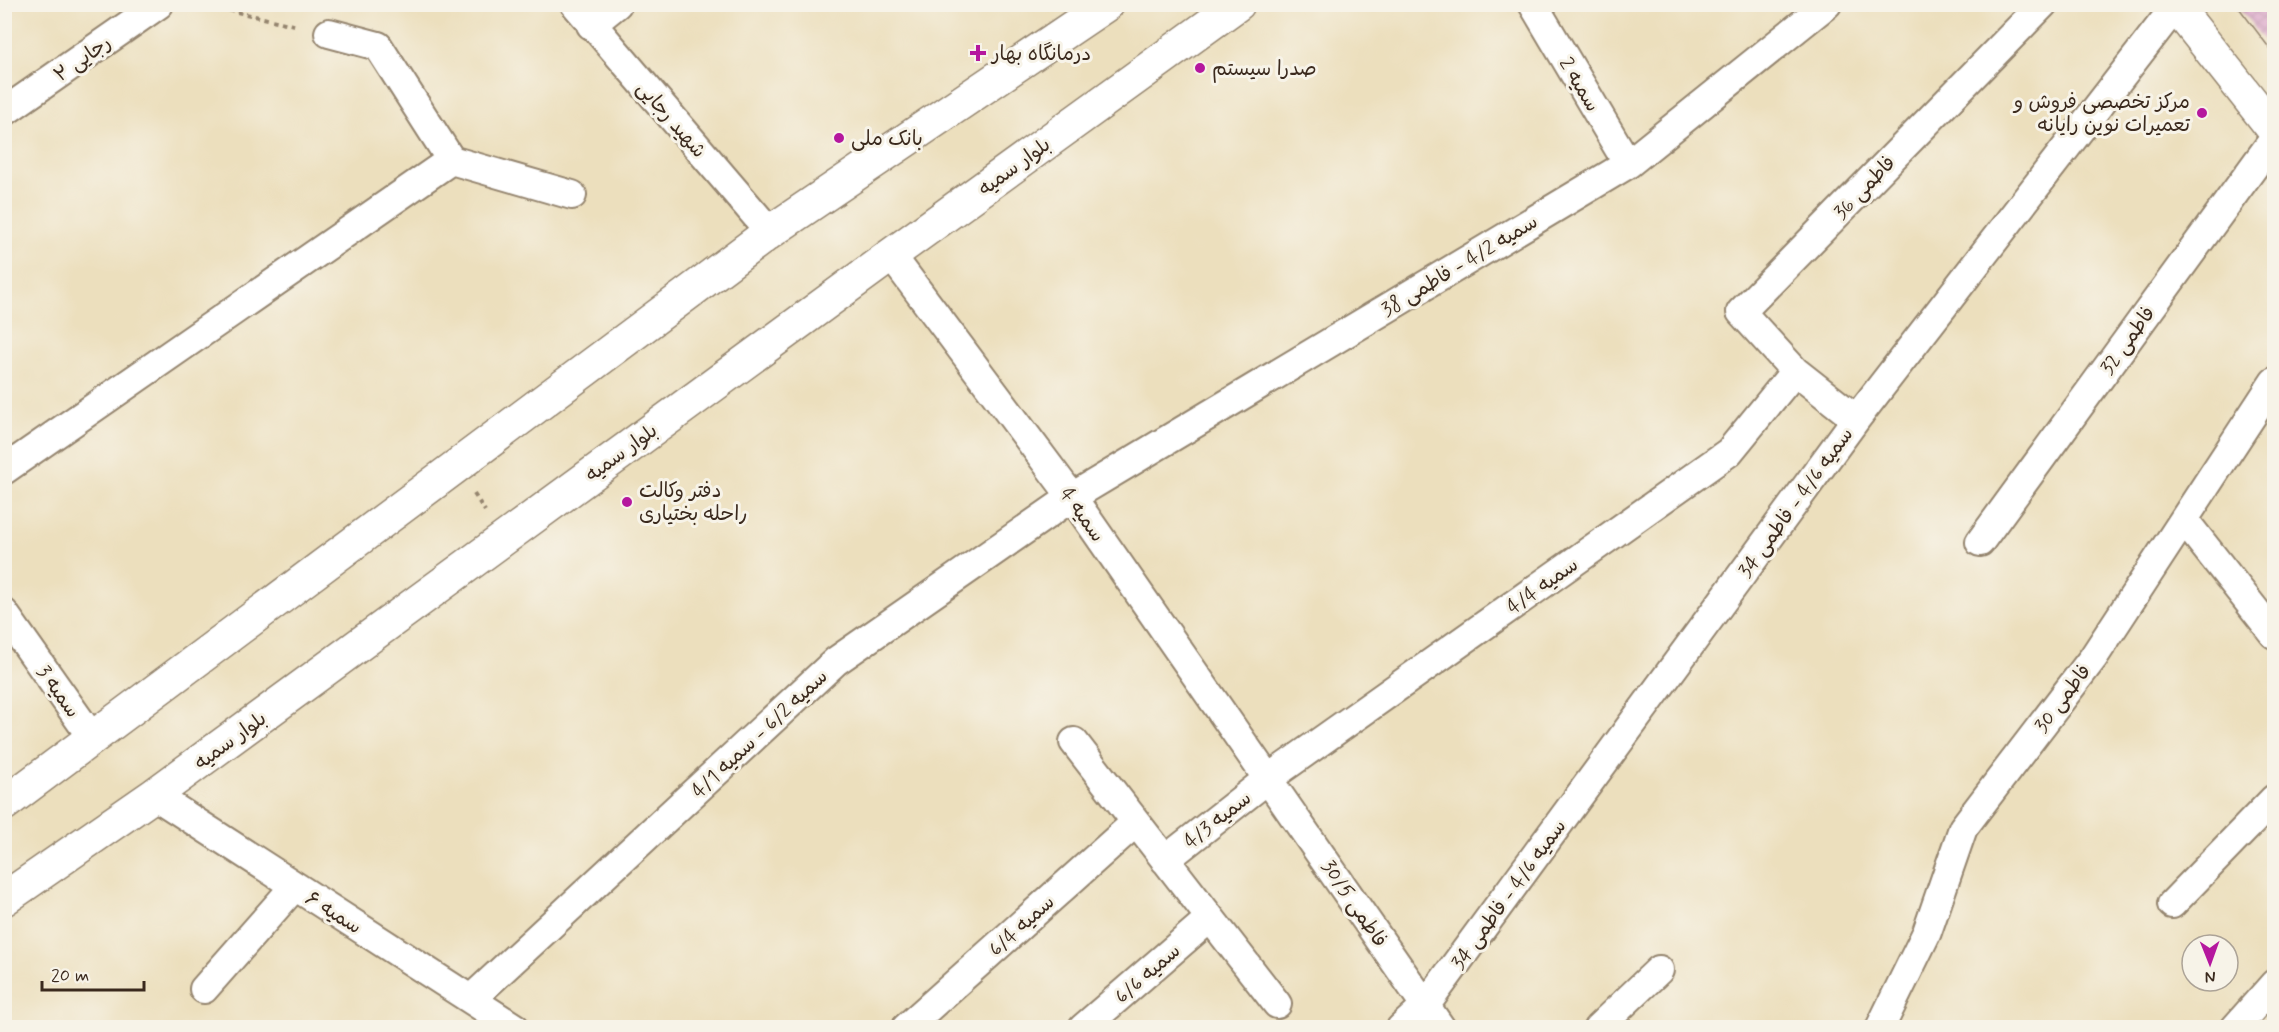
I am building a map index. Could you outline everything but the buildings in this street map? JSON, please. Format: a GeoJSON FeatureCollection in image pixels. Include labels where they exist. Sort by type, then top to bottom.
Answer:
{"type":"FeatureCollection","features":[{"type":"Feature","properties":{"kind":"main road"},"geometry":{"type":"LineString","coordinates":[[4,804],[770,232],[1107,4]]}},
{"type":"Feature","properties":{"kind":"main road","name":"بلوار سمیه"},"geometry":{"type":"LineString","coordinates":[[4,899],[154,795],[1238,4]]}},
{"type":"Feature","properties":{"kind":"main road"},"geometry":{"type":"LineString","coordinates":[[2176,7],[2274,130]]}},
{"type":"Feature","properties":{"kind":"street","name":"رجایی ۲"},"geometry":{"type":"LineString","coordinates":[[4,112],[159,4]]}},
{"type":"Feature","properties":{"kind":"street"},"geometry":{"type":"LineString","coordinates":[[583,15],[617,4]]}},
{"type":"Feature","properties":{"kind":"street","name":"سمیه 2"},"geometry":{"type":"LineString","coordinates":[[1533,4],[1628,164]]}},
{"type":"Feature","properties":{"kind":"street","name":"سمیه 4/2 - فاطمی 38"},"geometry":{"type":"LineString","coordinates":[[1072,497],[1628,164],[1827,4]]}},
{"type":"Feature","properties":{"kind":"street","name":"فاطمی 36"},"geometry":{"type":"LineString","coordinates":[[1795,371],[1741,312],[2043,4]]}},
{"type":"Feature","properties":{"kind":"street","name":"سمیه 4/6 - فاطمی 34"},"geometry":{"type":"LineString","coordinates":[[1401,1028],[1433,1017],[1856,419],[2176,7]]}},
{"type":"Feature","properties":{"kind":"street","name":"شهید رجایی"},"geometry":{"type":"LineString","coordinates":[[583,15],[770,232]]}},
{"type":"Feature","properties":{"kind":"street"},"geometry":{"type":"LineString","coordinates":[[329,33],[378,45],[451,160],[572,195]]}},
{"type":"Feature","properties":{"kind":"street","name":"فاطمی 32"},"geometry":{"type":"LineString","coordinates":[[1980,542],[2274,140]]}},
{"type":"Feature","properties":{"kind":"street"},"geometry":{"type":"LineString","coordinates":[[4,470],[451,160]]}},
{"type":"Feature","properties":{"kind":"street","name":"سمیه 4"},"geometry":{"type":"LineString","coordinates":[[891,255],[1072,497],[1269,778]]}},
{"type":"Feature","properties":{"kind":"street"},"geometry":{"type":"LineString","coordinates":[[1795,371],[1856,419]]}},
{"type":"Feature","properties":{"kind":"street","name":"سمیه 4/4"},"geometry":{"type":"LineString","coordinates":[[1269,778],[1729,452],[1795,371]]}},
{"type":"Feature","properties":{"kind":"street","name":"فاطمی 30"},"geometry":{"type":"LineString","coordinates":[[1880,1028],[1927,932],[1963,828],[2093,658],[2274,382]]}},
{"type":"Feature","properties":{"kind":"street","name":"سمیه 6/2 - سمیه 4/1"},"geometry":{"type":"LineString","coordinates":[[471,999],[836,661],[1072,497]]}},
{"type":"Feature","properties":{"kind":"street"},"geometry":{"type":"LineString","coordinates":[[2184,520],[2274,634]]}},
{"type":"Feature","properties":{"kind":"street","name":"سمیه 3"},"geometry":{"type":"LineString","coordinates":[[4,613],[93,739]]}},
{"type":"Feature","properties":{"kind":"street"},"geometry":{"type":"LineString","coordinates":[[1074,742],[1276,1004]]}},
{"type":"Feature","properties":{"kind":"street","name":"سمیه 4/3"},"geometry":{"type":"LineString","coordinates":[[1165,860],[1269,778]]}},
{"type":"Feature","properties":{"kind":"street","name":"فاطمی 30/5"},"geometry":{"type":"LineString","coordinates":[[1269,778],[1433,1017]]}},
{"type":"Feature","properties":{"kind":"street","name":"سمیه ۶"},"geometry":{"type":"LineString","coordinates":[[154,795],[515,1028]]}},
{"type":"Feature","properties":{"kind":"street"},"geometry":{"type":"LineString","coordinates":[[2172,904],[2274,799]]}},
{"type":"Feature","properties":{"kind":"street","name":"سمیه 6/4"},"geometry":{"type":"LineString","coordinates":[[906,1028],[1136,822]]}},
{"type":"Feature","properties":{"kind":"street"},"geometry":{"type":"LineString","coordinates":[[204,989],[294,887]]}},
{"type":"Feature","properties":{"kind":"street","name":"سمیه 6/6"},"geometry":{"type":"LineString","coordinates":[[1083,1028],[1210,918]]}},
{"type":"Feature","properties":{"kind":"street"},"geometry":{"type":"LineString","coordinates":[[1598,1028],[1659,970]]}},
{"type":"Feature","properties":{"kind":"street"},"geometry":{"type":"LineString","coordinates":[[2235,1028],[2269,1002]]}},
{"type":"Feature","properties":{"kind":"path"},"geometry":{"type":"LineString","coordinates":[[202,4],[329,33]]}},
{"type":"Feature","properties":{"kind":"path"},"geometry":{"type":"LineString","coordinates":[[456,466],[503,539]]}},
{"type":"Feature","properties":{"kind":"place","name":"درمانگاه بهار"},"geometry":{"type":"Point","coordinates":[978,53]}},
{"type":"Feature","properties":{"kind":"place","name":"صدرا سیستم"},"geometry":{"type":"Point","coordinates":[1200,68]}},
{"type":"Feature","properties":{"kind":"place","name":"مرکز تخصصی فروش و تعمیرات نوین رایانه"},"geometry":{"type":"Point","coordinates":[2202,113]}},
{"type":"Feature","properties":{"kind":"place","name":"بانک ملی"},"geometry":{"type":"Point","coordinates":[839,138]}},
{"type":"Feature","properties":{"kind":"place","name":"دفتر وکالت راحله بختیاری"},"geometry":{"type":"Point","coordinates":[627,502]}}]}
